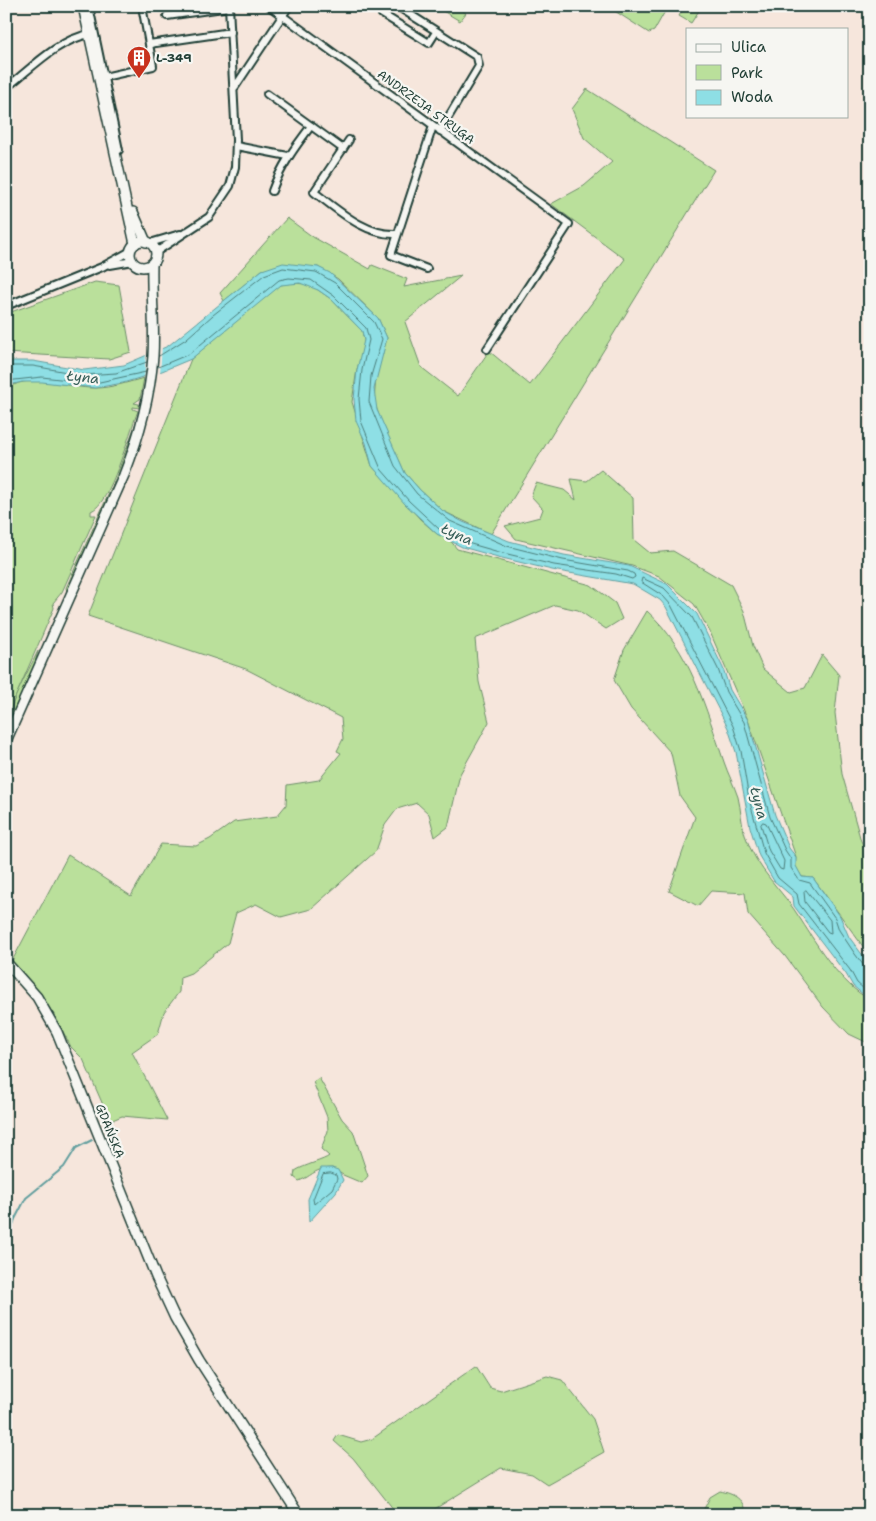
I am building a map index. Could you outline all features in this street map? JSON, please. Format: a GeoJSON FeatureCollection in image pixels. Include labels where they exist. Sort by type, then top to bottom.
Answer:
{"type":"FeatureCollection","features":[{"type":"Feature","properties":{"kind":"main road"},"geometry":{"type":"LineString","coordinates":[[6,741],[124,475],[148,397],[153,355],[152,299],[147,266],[133,252],[127,201],[117,151],[83,6]]}},
{"type":"Feature","properties":{"kind":"main road"},"geometry":{"type":"LineString","coordinates":[[127,201],[148,243],[156,252],[147,266]]}},
{"type":"Feature","properties":{"kind":"main road"},"geometry":{"type":"LineString","coordinates":[[133,252],[148,243]]}},
{"type":"Feature","properties":{"kind":"main road","name":"GDAŃSKA"},"geometry":{"type":"LineString","coordinates":[[6,962],[37,997],[57,1032],[156,1277],[175,1318],[199,1360],[299,1515]]}},
{"type":"Feature","properties":{"kind":"street"},"geometry":{"type":"LineString","coordinates":[[89,6],[117,151]]}},
{"type":"Feature","properties":{"kind":"street"},"geometry":{"type":"LineString","coordinates":[[104,77],[151,67],[153,63],[142,6]]}},
{"type":"Feature","properties":{"kind":"street","name":"ANDRZEJA STRUGA"},"geometry":{"type":"LineString","coordinates":[[269,6],[432,126],[570,224],[487,349]]}},
{"type":"Feature","properties":{"kind":"street"},"geometry":{"type":"LineString","coordinates":[[235,87],[289,6]]}},
{"type":"Feature","properties":{"kind":"street"},"geometry":{"type":"LineString","coordinates":[[386,6],[382,14],[429,43],[436,32]]}},
{"type":"Feature","properties":{"kind":"street"},"geometry":{"type":"LineString","coordinates":[[398,6],[477,57],[479,65],[440,131]]}},
{"type":"Feature","properties":{"kind":"street"},"geometry":{"type":"LineString","coordinates":[[156,252],[209,217],[221,202],[232,177],[236,146],[235,87],[230,7],[167,16]]}},
{"type":"Feature","properties":{"kind":"street"},"geometry":{"type":"LineString","coordinates":[[149,44],[231,32]]}},
{"type":"Feature","properties":{"kind":"street"},"geometry":{"type":"LineString","coordinates":[[6,88],[55,48],[79,36],[89,34]]}},
{"type":"Feature","properties":{"kind":"street"},"geometry":{"type":"LineString","coordinates":[[267,94],[342,150]]}},
{"type":"Feature","properties":{"kind":"street"},"geometry":{"type":"LineString","coordinates":[[272,191],[279,172],[288,156],[311,126]]}},
{"type":"Feature","properties":{"kind":"street"},"geometry":{"type":"LineString","coordinates":[[427,270],[391,255],[432,126]]}},
{"type":"Feature","properties":{"kind":"street"},"geometry":{"type":"LineString","coordinates":[[349,140],[314,192],[361,225],[385,234],[397,234]]}},
{"type":"Feature","properties":{"kind":"street"},"geometry":{"type":"LineString","coordinates":[[236,146],[288,156]]}},
{"type":"Feature","properties":{"kind":"street"},"geometry":{"type":"LineString","coordinates":[[148,243],[184,234]]}},
{"type":"Feature","properties":{"kind":"street"},"geometry":{"type":"LineString","coordinates":[[6,306],[102,267],[133,252]]}},
{"type":"Feature","properties":{"kind":"green space"},"geometry":{"type":"Polygon","coordinates":[[[455,6],[466,13],[460,21],[436,7],[455,6]]]}},
{"type":"Feature","properties":{"kind":"green space"},"geometry":{"type":"Polygon","coordinates":[[[607,6],[668,6],[654,31],[649,33],[607,6]]]}},
{"type":"Feature","properties":{"kind":"green space"},"geometry":{"type":"Polygon","coordinates":[[[685,6],[702,6],[691,23],[679,16],[685,6]]]}},
{"type":"Feature","properties":{"kind":"green space"},"geometry":{"type":"Polygon","coordinates":[[[587,89],[714,170],[491,534],[443,511],[405,473],[374,401],[376,377],[387,338],[378,318],[338,279],[318,267],[262,270],[224,301],[220,293],[287,218],[313,237],[370,269],[372,265],[407,279],[404,287],[461,276],[405,322],[421,367],[458,396],[489,351],[530,385],[625,259],[551,204],[584,186],[612,162],[584,138],[572,109],[587,89]]]}},
{"type":"Feature","properties":{"kind":"green space"},"geometry":{"type":"Polygon","coordinates":[[[95,282],[119,285],[131,352],[109,359],[6,353],[8,313],[95,282]]]}},
{"type":"Feature","properties":{"kind":"green space"},"geometry":{"type":"Polygon","coordinates":[[[289,283],[308,284],[318,290],[331,299],[362,331],[364,340],[363,350],[357,369],[352,402],[372,466],[420,519],[437,534],[450,540],[457,549],[591,585],[615,603],[622,619],[606,629],[578,610],[555,605],[475,639],[479,682],[489,722],[460,774],[448,827],[435,837],[429,814],[417,803],[397,809],[385,825],[376,851],[311,909],[281,917],[256,904],[236,913],[228,943],[191,973],[180,977],[179,992],[164,1012],[158,1034],[132,1052],[167,1120],[122,1116],[110,1121],[83,1059],[71,1047],[55,1016],[35,987],[12,961],[68,855],[131,896],[161,844],[196,846],[210,839],[234,822],[277,816],[286,805],[287,785],[319,780],[341,753],[337,751],[343,739],[341,718],[246,669],[88,616],[191,359],[272,291],[281,285],[289,283]]]}},
{"type":"Feature","properties":{"kind":"green space"},"geometry":{"type":"Polygon","coordinates":[[[144,378],[140,399],[134,403],[139,404],[139,408],[133,407],[133,409],[138,411],[119,466],[106,495],[98,506],[91,511],[91,515],[96,515],[62,592],[53,603],[54,608],[6,719],[6,391],[14,385],[24,382],[48,382],[85,388],[101,388],[144,378]]]}},
{"type":"Feature","properties":{"kind":"green space"},"geometry":{"type":"Polygon","coordinates":[[[140,412],[117,483],[67,591],[66,588],[114,482],[140,412]]]}},
{"type":"Feature","properties":{"kind":"green space"},"geometry":{"type":"Polygon","coordinates":[[[601,470],[633,498],[634,540],[650,553],[673,551],[731,585],[744,611],[753,646],[763,669],[791,692],[805,688],[822,655],[839,675],[835,713],[842,774],[861,841],[870,857],[870,956],[813,878],[802,877],[795,866],[796,857],[748,720],[710,632],[694,604],[659,576],[632,566],[516,539],[505,526],[540,517],[543,509],[531,496],[536,483],[564,490],[576,500],[571,479],[587,481],[601,470]]]}},
{"type":"Feature","properties":{"kind":"green space"},"geometry":{"type":"Polygon","coordinates":[[[647,611],[675,643],[695,681],[738,797],[745,835],[756,859],[794,909],[831,964],[849,984],[870,1000],[870,1044],[849,1034],[823,1007],[785,956],[748,914],[745,893],[711,891],[698,906],[669,891],[695,817],[680,796],[671,753],[631,709],[614,680],[624,650],[647,611]]]}},
{"type":"Feature","properties":{"kind":"green space"},"geometry":{"type":"Polygon","coordinates":[[[38,651],[35,663],[6,732],[13,702],[38,651]]]}},
{"type":"Feature","properties":{"kind":"green space"},"geometry":{"type":"Polygon","coordinates":[[[319,1078],[342,1119],[353,1131],[368,1176],[362,1183],[332,1168],[317,1171],[299,1181],[294,1177],[295,1171],[329,1156],[321,1149],[328,1131],[327,1117],[313,1082],[319,1078]]]}},
{"type":"Feature","properties":{"kind":"green space"},"geometry":{"type":"Polygon","coordinates":[[[476,1366],[490,1388],[501,1391],[547,1376],[562,1380],[593,1419],[604,1452],[547,1484],[532,1474],[501,1468],[425,1515],[398,1515],[353,1458],[334,1441],[338,1435],[361,1442],[372,1439],[476,1366]]]}},
{"type":"Feature","properties":{"kind":"green space"},"geometry":{"type":"Polygon","coordinates":[[[720,1491],[738,1498],[743,1505],[745,1515],[701,1515],[710,1497],[720,1491]]]}},
{"type":"Feature","properties":{"kind":"water","name":"Łyna"},"geometry":{"type":"Polygon","coordinates":[[[283,263],[318,267],[330,273],[378,318],[387,338],[374,389],[377,410],[405,473],[443,511],[463,522],[509,541],[564,555],[629,566],[667,584],[697,614],[723,668],[730,690],[748,720],[775,815],[789,848],[796,857],[796,866],[802,877],[813,878],[840,916],[849,937],[870,965],[870,1000],[853,986],[794,906],[793,897],[774,881],[759,856],[750,827],[736,752],[728,728],[666,607],[660,600],[633,584],[552,570],[498,557],[462,547],[437,534],[405,504],[372,466],[366,443],[356,421],[354,399],[357,370],[364,340],[362,331],[331,299],[318,290],[300,283],[281,285],[191,359],[162,371],[123,383],[95,388],[42,382],[22,382],[6,386],[6,361],[33,361],[84,370],[124,365],[168,346],[262,270],[283,263]]]}},
{"type":"Feature","properties":{"kind":"water"},"geometry":{"type":"Polygon","coordinates":[[[321,1168],[338,1170],[343,1180],[336,1192],[309,1222],[308,1199],[321,1168]]]}},
{"type":"Feature","properties":{"kind":"pier"},"geometry":{"type":"Polygon","coordinates":[[[162,346],[160,374],[144,380],[146,354],[162,346]]]}},
{"type":"Feature","properties":{"kind":"waterway"},"geometry":{"type":"LineString","coordinates":[[6,1245],[15,1219],[26,1198],[64,1167],[76,1148],[92,1140]]}},
{"type":"Feature","properties":{"kind":"place","name":"L-349"},"geometry":{"type":"Point","coordinates":[139,79]}}]}
